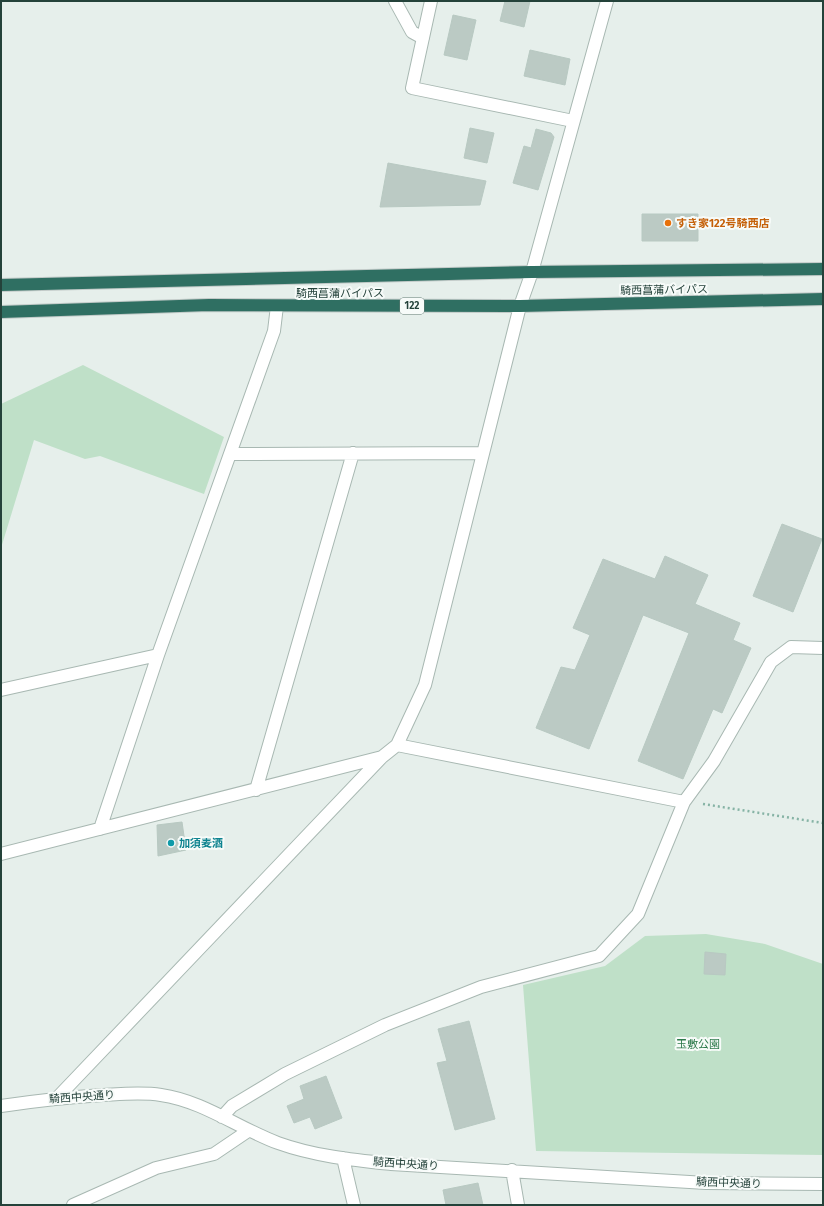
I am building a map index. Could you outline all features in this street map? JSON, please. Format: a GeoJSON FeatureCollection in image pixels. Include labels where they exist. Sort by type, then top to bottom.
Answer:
{"type":"FeatureCollection","features":[{"type":"Feature","properties":{"kind":"highway","name":"騎西菖蒲バイパス"},"geometry":{"type":"LineString","coordinates":[[1,285],[532,272],[823,269]]}},
{"type":"Feature","properties":{"kind":"highway","name":"騎西菖蒲バイパス"},"geometry":{"type":"LineString","coordinates":[[1,312],[209,305],[520,306],[823,299]]}},
{"type":"Feature","properties":{"kind":"street"},"geometry":{"type":"LineString","coordinates":[[395,1],[412,32],[423,38]]}},
{"type":"Feature","properties":{"kind":"street"},"geometry":{"type":"LineString","coordinates":[[431,1],[412,88],[572,121]]}},
{"type":"Feature","properties":{"kind":"street"},"geometry":{"type":"LineString","coordinates":[[56,1098],[382,757],[397,745],[425,685],[520,306],[532,272],[572,121],[607,1]]}},
{"type":"Feature","properties":{"kind":"street"},"geometry":{"type":"LineString","coordinates":[[100,830],[158,655],[274,331],[277,306]]}},
{"type":"Feature","properties":{"kind":"street"},"geometry":{"type":"LineString","coordinates":[[256,790],[353,453]]}},
{"type":"Feature","properties":{"kind":"street"},"geometry":{"type":"LineString","coordinates":[[230,454],[483,453]]}},
{"type":"Feature","properties":{"kind":"street"},"geometry":{"type":"LineString","coordinates":[[222,1117],[232,1106],[285,1074],[385,1025],[481,987],[599,956],[638,914],[684,802],[714,761],[771,662],[791,647],[823,648]]}},
{"type":"Feature","properties":{"kind":"street"},"geometry":{"type":"LineString","coordinates":[[1,690],[158,655]]}},
{"type":"Feature","properties":{"kind":"street"},"geometry":{"type":"LineString","coordinates":[[397,745],[684,802]]}},
{"type":"Feature","properties":{"kind":"street"},"geometry":{"type":"LineString","coordinates":[[1,854],[382,757]]}},
{"type":"Feature","properties":{"kind":"street","name":"騎西中央通り"},"geometry":{"type":"LineString","coordinates":[[1,1106],[56,1098],[127,1094],[161,1095],[194,1103],[248,1131],[279,1144],[343,1158],[391,1164],[512,1170],[706,1183],[823,1184]]}},
{"type":"Feature","properties":{"kind":"street"},"geometry":{"type":"LineString","coordinates":[[73,1205],[156,1168],[214,1154],[248,1131]]}},
{"type":"Feature","properties":{"kind":"street"},"geometry":{"type":"LineString","coordinates":[[343,1158],[354,1205]]}},
{"type":"Feature","properties":{"kind":"street"},"geometry":{"type":"LineString","coordinates":[[512,1170],[518,1205]]}},
{"type":"Feature","properties":{"kind":"path"},"geometry":{"type":"LineString","coordinates":[[684,802],[823,823]]}},
{"type":"Feature","properties":{"kind":"green space"},"geometry":{"type":"Polygon","coordinates":[[[83,365],[224,437],[204,494],[100,456],[85,459],[34,440],[1,548],[1,404],[83,365]]]}},
{"type":"Feature","properties":{"kind":"green space","name":"玉敷公園"},"geometry":{"type":"Polygon","coordinates":[[[706,934],[765,944],[823,964],[823,1155],[536,1151],[523,985],[605,966],[645,936],[706,934]]]}},
{"type":"Feature","properties":{"kind":"building"},"geometry":{"type":"Polygon","coordinates":[[[505,1],[530,1],[524,27],[500,21],[505,1]]]}},
{"type":"Feature","properties":{"kind":"building"},"geometry":{"type":"Polygon","coordinates":[[[453,15],[476,20],[467,60],[444,55],[453,15]]]}},
{"type":"Feature","properties":{"kind":"building"},"geometry":{"type":"Polygon","coordinates":[[[530,50],[570,59],[565,85],[524,76],[530,50]]]}},
{"type":"Feature","properties":{"kind":"building"},"geometry":{"type":"Polygon","coordinates":[[[470,128],[494,133],[487,163],[464,158],[470,128]]]}},
{"type":"Feature","properties":{"kind":"building"},"geometry":{"type":"Polygon","coordinates":[[[536,129],[551,133],[554,137],[538,190],[513,183],[524,146],[531,148],[536,129]]]}},
{"type":"Feature","properties":{"kind":"building"},"geometry":{"type":"Polygon","coordinates":[[[388,163],[486,181],[480,205],[380,207],[388,163]]]}},
{"type":"Feature","properties":{"kind":"building"},"geometry":{"type":"Polygon","coordinates":[[[642,214],[698,214],[698,241],[642,241],[642,214]]]}},
{"type":"Feature","properties":{"kind":"building"},"geometry":{"type":"Polygon","coordinates":[[[782,524],[822,539],[793,612],[753,596],[782,524]]]}},
{"type":"Feature","properties":{"kind":"building"},"geometry":{"type":"Polygon","coordinates":[[[665,556],[708,575],[695,604],[740,623],[733,640],[751,648],[722,713],[713,709],[683,779],[638,761],[689,633],[643,615],[589,749],[536,728],[561,667],[575,670],[590,635],[573,628],[603,559],[655,579],[665,556]]]}},
{"type":"Feature","properties":{"kind":"building","name":"加須麦酒"},"geometry":{"type":"Polygon","coordinates":[[[182,822],[186,850],[158,856],[157,825],[182,822]]]}},
{"type":"Feature","properties":{"kind":"building"},"geometry":{"type":"Polygon","coordinates":[[[705,952],[726,954],[725,975],[704,974],[705,952]]]}},
{"type":"Feature","properties":{"kind":"building"},"geometry":{"type":"Polygon","coordinates":[[[469,1021],[495,1119],[455,1130],[437,1063],[447,1061],[438,1029],[469,1021]]]}},
{"type":"Feature","properties":{"kind":"building"},"geometry":{"type":"Polygon","coordinates":[[[326,1076],[342,1118],[315,1129],[310,1117],[294,1123],[287,1106],[304,1099],[300,1086],[326,1076]]]}},
{"type":"Feature","properties":{"kind":"building"},"geometry":{"type":"Polygon","coordinates":[[[478,1183],[483,1205],[446,1205],[443,1190],[478,1183]]]}},
{"type":"Feature","properties":{"kind":"place","name":"すき家122号騎西店"},"geometry":{"type":"Point","coordinates":[668,223]}},
{"type":"Feature","properties":{"kind":"place","name":"加須麦酒"},"geometry":{"type":"Point","coordinates":[171,843]}}]}
